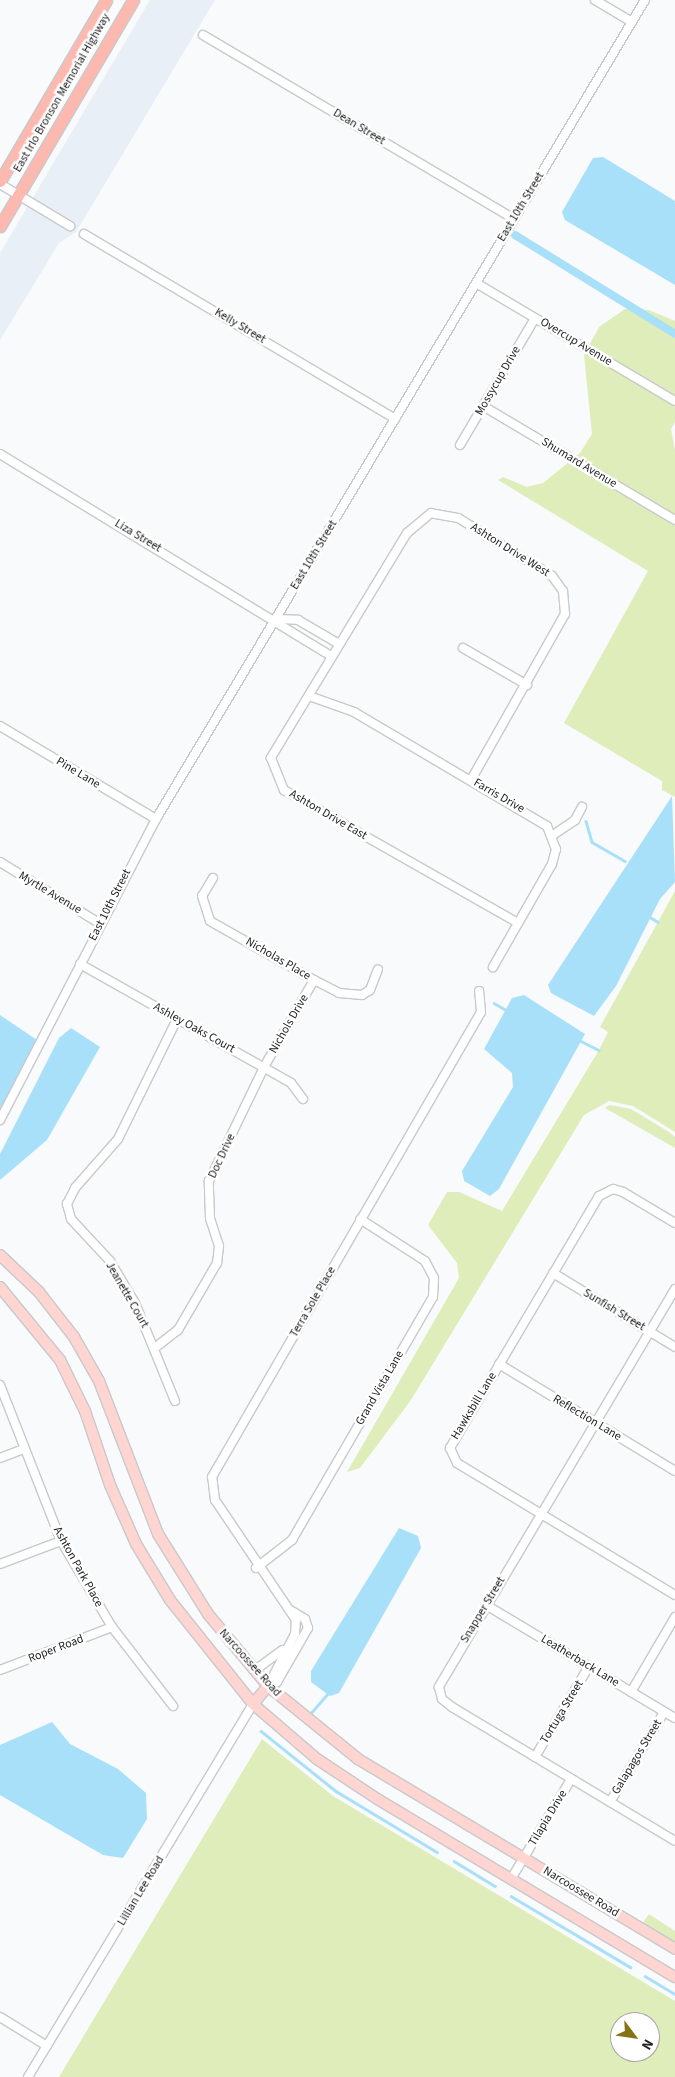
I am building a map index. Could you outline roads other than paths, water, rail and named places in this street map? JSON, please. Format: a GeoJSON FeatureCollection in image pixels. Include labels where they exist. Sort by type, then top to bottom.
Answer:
{"type":"FeatureCollection","features":[{"type":"Feature","properties":{"kind":"highway","name":"East Irlo Bronson Memorial Highway"},"geometry":{"type":"LineString","coordinates":[[0,182],[106,0]]}},
{"type":"Feature","properties":{"kind":"highway","name":"East Irlo Bronson Memorial Highway"},"geometry":{"type":"LineString","coordinates":[[0,226],[133,0]]}},
{"type":"Feature","properties":{"kind":"main road","name":"Narcoossee Road"},"geometry":{"type":"LineString","coordinates":[[0,1255],[39,1292],[74,1338],[99,1381],[158,1534],[208,1614],[268,1686],[358,1759],[675,1949]]}},
{"type":"Feature","properties":{"kind":"main road","name":"Narcoossee Road"},"geometry":{"type":"LineString","coordinates":[[0,1287],[60,1360],[136,1544],[165,1592],[211,1657],[253,1704],[345,1778],[675,1977]]}},
{"type":"Feature","properties":{"kind":"main road"},"geometry":{"type":"LineString","coordinates":[[253,1704],[268,1686]]}},
{"type":"Feature","properties":{"kind":"street"},"geometry":{"type":"LineString","coordinates":[[595,0],[632,22]]}},
{"type":"Feature","properties":{"kind":"street","name":"East 10th Street"},"geometry":{"type":"LineString","coordinates":[[0,1120],[99,923],[156,820],[645,0]]}},
{"type":"Feature","properties":{"kind":"street","name":"Dean Street"},"geometry":{"type":"LineString","coordinates":[[203,35],[514,219]]}},
{"type":"Feature","properties":{"kind":"street"},"geometry":{"type":"LineString","coordinates":[[0,182],[70,226]]}},
{"type":"Feature","properties":{"kind":"street","name":"Kelly Street"},"geometry":{"type":"LineString","coordinates":[[84,234],[395,419]]}},
{"type":"Feature","properties":{"kind":"street","name":"Overcup Avenue"},"geometry":{"type":"LineString","coordinates":[[476,283],[675,401]]}},
{"type":"Feature","properties":{"kind":"street","name":"Mossycup Drive"},"geometry":{"type":"LineString","coordinates":[[460,445],[535,318]]}},
{"type":"Feature","properties":{"kind":"street","name":"Shumard Avenue"},"geometry":{"type":"LineString","coordinates":[[483,406],[675,520]]}},
{"type":"Feature","properties":{"kind":"street","name":"Liza Street"},"geometry":{"type":"LineString","coordinates":[[0,454],[275,619],[332,657]]}},
{"type":"Feature","properties":{"kind":"street","name":"Ashton Drive West"},"geometry":{"type":"LineString","coordinates":[[339,644],[416,521],[444,512],[552,576],[563,591],[565,614],[527,685],[471,780]]}},
{"type":"Feature","properties":{"kind":"street"},"geometry":{"type":"LineString","coordinates":[[275,619],[298,620],[339,644]]}},
{"type":"Feature","properties":{"kind":"street","name":"Ashton Drive East"},"geometry":{"type":"LineString","coordinates":[[339,644],[271,758],[284,790],[518,923]]}},
{"type":"Feature","properties":{"kind":"street"},"geometry":{"type":"LineString","coordinates":[[464,648],[527,685]]}},
{"type":"Feature","properties":{"kind":"street","name":"Farris Drive"},"geometry":{"type":"LineString","coordinates":[[309,696],[354,712],[539,818],[553,835]]}},
{"type":"Feature","properties":{"kind":"street","name":"Pine Lane"},"geometry":{"type":"LineString","coordinates":[[0,726],[156,820]]}},
{"type":"Feature","properties":{"kind":"street"},"geometry":{"type":"LineString","coordinates":[[493,967],[552,864],[553,835],[575,820],[582,808]]}},
{"type":"Feature","properties":{"kind":"street","name":"Myrtle Avenue"},"geometry":{"type":"LineString","coordinates":[[0,862],[99,923]]}},
{"type":"Feature","properties":{"kind":"street","name":"Nicholas Place"},"geometry":{"type":"LineString","coordinates":[[213,878],[202,896],[210,921],[314,980],[339,993],[362,995],[370,990],[378,969]]}},
{"type":"Feature","properties":{"kind":"street","name":"Ashley Oaks Court"},"geometry":{"type":"LineString","coordinates":[[80,964],[291,1083],[303,1099]]}},
{"type":"Feature","properties":{"kind":"street","name":"Nichols Drive"},"geometry":{"type":"LineString","coordinates":[[264,1067],[314,980]]}},
{"type":"Feature","properties":{"kind":"street","name":"Terra Sole Place"},"geometry":{"type":"LineString","coordinates":[[268,1686],[296,1627],[288,1608],[256,1568],[215,1500],[212,1477],[481,1012],[479,990]]}},
{"type":"Feature","properties":{"kind":"street","name":"Jeanette Court"},"geometry":{"type":"LineString","coordinates":[[175,1401],[156,1347],[110,1261],[71,1219],[67,1204],[75,1188],[118,1139],[177,1019]]}},
{"type":"Feature","properties":{"kind":"street","name":"Doc Drive"},"geometry":{"type":"LineString","coordinates":[[156,1347],[178,1330],[217,1263],[219,1246],[210,1218],[209,1182],[264,1067]]}},
{"type":"Feature","properties":{"kind":"street","name":"Hawksbill Lane"},"geometry":{"type":"LineString","coordinates":[[675,1223],[613,1189],[599,1196],[452,1441],[451,1455],[457,1463],[675,1595]]}},
{"type":"Feature","properties":{"kind":"street","name":"Grand Vista Lane"},"geometry":{"type":"LineString","coordinates":[[256,1568],[292,1540],[433,1297],[434,1278],[425,1261],[360,1219]]}},
{"type":"Feature","properties":{"kind":"street","name":"Sunfish Street"},"geometry":{"type":"LineString","coordinates":[[553,1273],[675,1347]]}},
{"type":"Feature","properties":{"kind":"street","name":"Snapper Street"},"geometry":{"type":"LineString","coordinates":[[675,1289],[441,1680],[440,1694],[452,1707],[675,1841]]}},
{"type":"Feature","properties":{"kind":"street","name":"Reflection Lane"},"geometry":{"type":"LineString","coordinates":[[499,1364],[675,1471]]}},
{"type":"Feature","properties":{"kind":"street","name":"Ashton Park Place"},"geometry":{"type":"LineString","coordinates":[[0,1385],[60,1541],[112,1627],[173,1706]]}},
{"type":"Feature","properties":{"kind":"street"},"geometry":{"type":"LineString","coordinates":[[0,1458],[24,1449]]}},
{"type":"Feature","properties":{"kind":"street"},"geometry":{"type":"LineString","coordinates":[[0,1564],[60,1541]]}},
{"type":"Feature","properties":{"kind":"street","name":"Leatherback Lane"},"geometry":{"type":"LineString","coordinates":[[486,1605],[675,1718]]}},
{"type":"Feature","properties":{"kind":"street","name":"Terra Sole Place"},"geometry":{"type":"LineString","coordinates":[[268,1686],[277,1682],[308,1628],[305,1619],[288,1608]]}},
{"type":"Feature","properties":{"kind":"street"},"geometry":{"type":"LineString","coordinates":[[630,1692],[675,1617]]}},
{"type":"Feature","properties":{"kind":"street","name":"Roper Road"},"geometry":{"type":"LineString","coordinates":[[0,1670],[112,1627]]}},
{"type":"Feature","properties":{"kind":"street","name":"Terra Sole Place"},"geometry":{"type":"LineString","coordinates":[[255,1670],[284,1649]]}},
{"type":"Feature","properties":{"kind":"street","name":"Tortuga Street"},"geometry":{"type":"LineString","coordinates":[[535,1757],[589,1666]]}},
{"type":"Feature","properties":{"kind":"street","name":"Lillian Lee Road"},"geometry":{"type":"LineString","coordinates":[[28,2077],[253,1704]]}},
{"type":"Feature","properties":{"kind":"street","name":"Galapagos Street"},"geometry":{"type":"LineString","coordinates":[[610,1802],[664,1712]]}},
{"type":"Feature","properties":{"kind":"street","name":"Tilapia Drive"},"geometry":{"type":"LineString","coordinates":[[511,1879],[571,1779]]}},
{"type":"Feature","properties":{"kind":"street"},"geometry":{"type":"LineString","coordinates":[[0,2017],[47,2046]]}},
{"type":"Feature","properties":{"kind":"water"},"geometry":{"type":"Polygon","coordinates":[[[603,157],[675,201],[675,285],[565,220],[562,212],[593,158],[603,157]]]}},
{"type":"Feature","properties":{"kind":"water"},"geometry":{"type":"Polygon","coordinates":[[[672,796],[675,882],[660,899],[616,986],[594,1016],[551,993],[548,985],[672,796]]]}},
{"type":"Feature","properties":{"kind":"water"},"geometry":{"type":"Polygon","coordinates":[[[524,995],[585,1034],[499,1189],[490,1196],[464,1181],[462,1171],[513,1087],[512,1073],[484,1049],[512,998],[524,995]]]}},
{"type":"Feature","properties":{"kind":"water"},"geometry":{"type":"Polygon","coordinates":[[[0,1015],[37,1040],[0,1109],[0,1015]]]}},
{"type":"Feature","properties":{"kind":"water"},"geometry":{"type":"Polygon","coordinates":[[[71,1028],[100,1047],[47,1140],[0,1180],[0,1154],[59,1038],[71,1028]]]}},
{"type":"Feature","properties":{"kind":"water"},"geometry":{"type":"Polygon","coordinates":[[[399,1528],[418,1536],[421,1548],[339,1693],[330,1696],[311,1682],[311,1671],[399,1528]]]}},
{"type":"Feature","properties":{"kind":"water"},"geometry":{"type":"Polygon","coordinates":[[[52,1722],[70,1744],[118,1769],[146,1793],[147,1819],[123,1858],[103,1855],[0,1795],[0,1745],[52,1722]]]}},
{"type":"Feature","properties":{"kind":"waterway"},"geometry":{"type":"LineString","coordinates":[[515,235],[675,334]]}},
{"type":"Feature","properties":{"kind":"waterway"},"geometry":{"type":"LineString","coordinates":[[586,821],[592,842],[625,861]]}},
{"type":"Feature","properties":{"kind":"waterway"},"geometry":{"type":"LineString","coordinates":[[650,917],[658,922]]}},
{"type":"Feature","properties":{"kind":"waterway"},"geometry":{"type":"LineString","coordinates":[[494,1003],[508,1011]]}},
{"type":"Feature","properties":{"kind":"waterway"},"geometry":{"type":"LineString","coordinates":[[581,1041],[599,1050]]}},
{"type":"Feature","properties":{"kind":"waterway"},"geometry":{"type":"LineString","coordinates":[[309,1715],[327,1694]]}},
{"type":"Feature","properties":{"kind":"waterway"},"geometry":{"type":"LineString","coordinates":[[261,1731],[336,1791],[437,1852]]}},
{"type":"Feature","properties":{"kind":"waterway"},"geometry":{"type":"LineString","coordinates":[[454,1861],[495,1886]]}},
{"type":"Feature","properties":{"kind":"waterway"},"geometry":{"type":"LineString","coordinates":[[511,1896],[630,1967]]}},
{"type":"Feature","properties":{"kind":"waterway"},"geometry":{"type":"LineString","coordinates":[[645,1976],[675,1994]]}}]}
